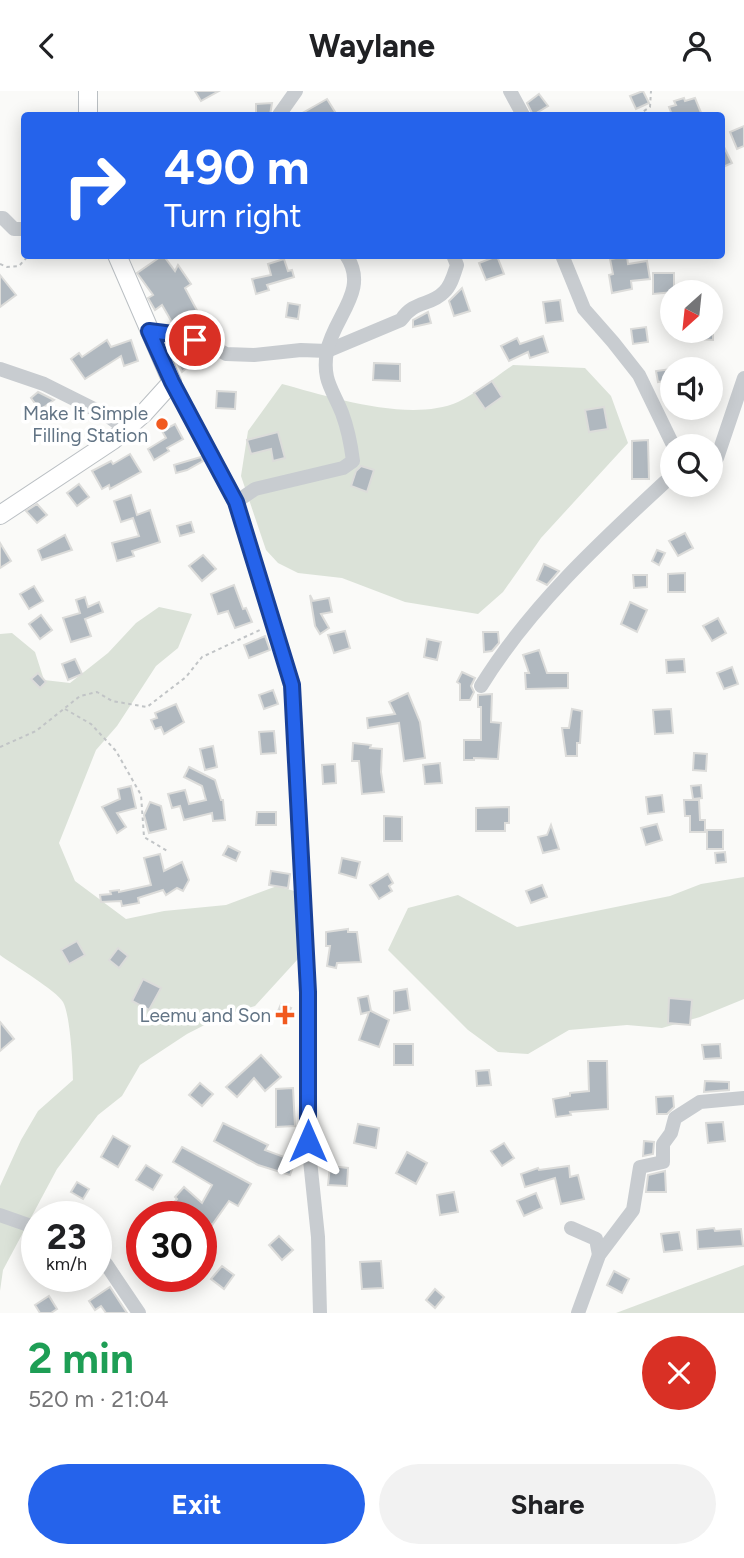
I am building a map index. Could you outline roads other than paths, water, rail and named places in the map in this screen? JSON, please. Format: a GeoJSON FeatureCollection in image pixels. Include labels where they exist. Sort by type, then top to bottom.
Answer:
{"type":"FeatureCollection","features":[{"type":"Feature","properties":{"kind":"main road"},"geometry":{"type":"LineString","coordinates":[[88,91],[88,112]]}},
{"type":"Feature","properties":{"kind":"main road"},"geometry":{"type":"LineString","coordinates":[[0,515],[126,429],[172,382],[119,259]]}},
{"type":"Feature","properties":{"kind":"street"},"geometry":{"type":"LineString","coordinates":[[281,112],[296,91]]}},
{"type":"Feature","properties":{"kind":"street"},"geometry":{"type":"LineString","coordinates":[[510,91],[521,112]]}},
{"type":"Feature","properties":{"kind":"street"},"geometry":{"type":"LineString","coordinates":[[0,218],[14,229],[21,229]]}},
{"type":"Feature","properties":{"kind":"street"},"geometry":{"type":"LineString","coordinates":[[236,502],[255,489],[343,468],[353,461],[351,440],[342,413],[326,381],[327,351],[339,317],[351,299],[356,280],[354,267],[349,259]]}},
{"type":"Feature","properties":{"kind":"street"},"geometry":{"type":"LineString","coordinates":[[149,331],[181,335],[226,353],[254,355],[301,350],[327,351],[401,320],[408,309],[427,303],[444,292],[457,265],[455,259]]}},
{"type":"Feature","properties":{"kind":"street"},"geometry":{"type":"LineString","coordinates":[[564,259],[584,309],[639,375],[668,434]]}},
{"type":"Feature","properties":{"kind":"street"},"geometry":{"type":"LineString","coordinates":[[0,369],[44,384],[108,416],[126,429]]}},
{"type":"Feature","properties":{"kind":"street"},"geometry":{"type":"LineString","coordinates":[[723,440],[744,378]]}},
{"type":"Feature","properties":{"kind":"street"},"geometry":{"type":"LineString","coordinates":[[172,382],[236,502],[292,685],[308,992],[308,1141],[318,1237],[320,1313]]}},
{"type":"Feature","properties":{"kind":"street"},"geometry":{"type":"LineString","coordinates":[[481,686],[502,652],[592,550],[660,489]]}},
{"type":"Feature","properties":{"kind":"street"},"geometry":{"type":"LineString","coordinates":[[578,1313],[599,1255],[633,1210],[640,1167],[663,1162],[663,1144],[671,1133],[676,1118],[700,1102],[744,1098]]}},
{"type":"Feature","properties":{"kind":"street"},"geometry":{"type":"LineString","coordinates":[[0,1215],[21,1222]]}},
{"type":"Feature","properties":{"kind":"street"},"geometry":{"type":"LineString","coordinates":[[571,1228],[596,1239],[599,1255]]}},
{"type":"Feature","properties":{"kind":"street"},"geometry":{"type":"LineString","coordinates":[[112,1273],[139,1313]]}},
{"type":"Feature","properties":{"kind":"place","name":"Make It Simple Filling Station"},"geometry":{"type":"Point","coordinates":[162,424]}},
{"type":"Feature","properties":{"kind":"place","name":"Leemu and Son"},"geometry":{"type":"Point","coordinates":[285,1015]}}]}
